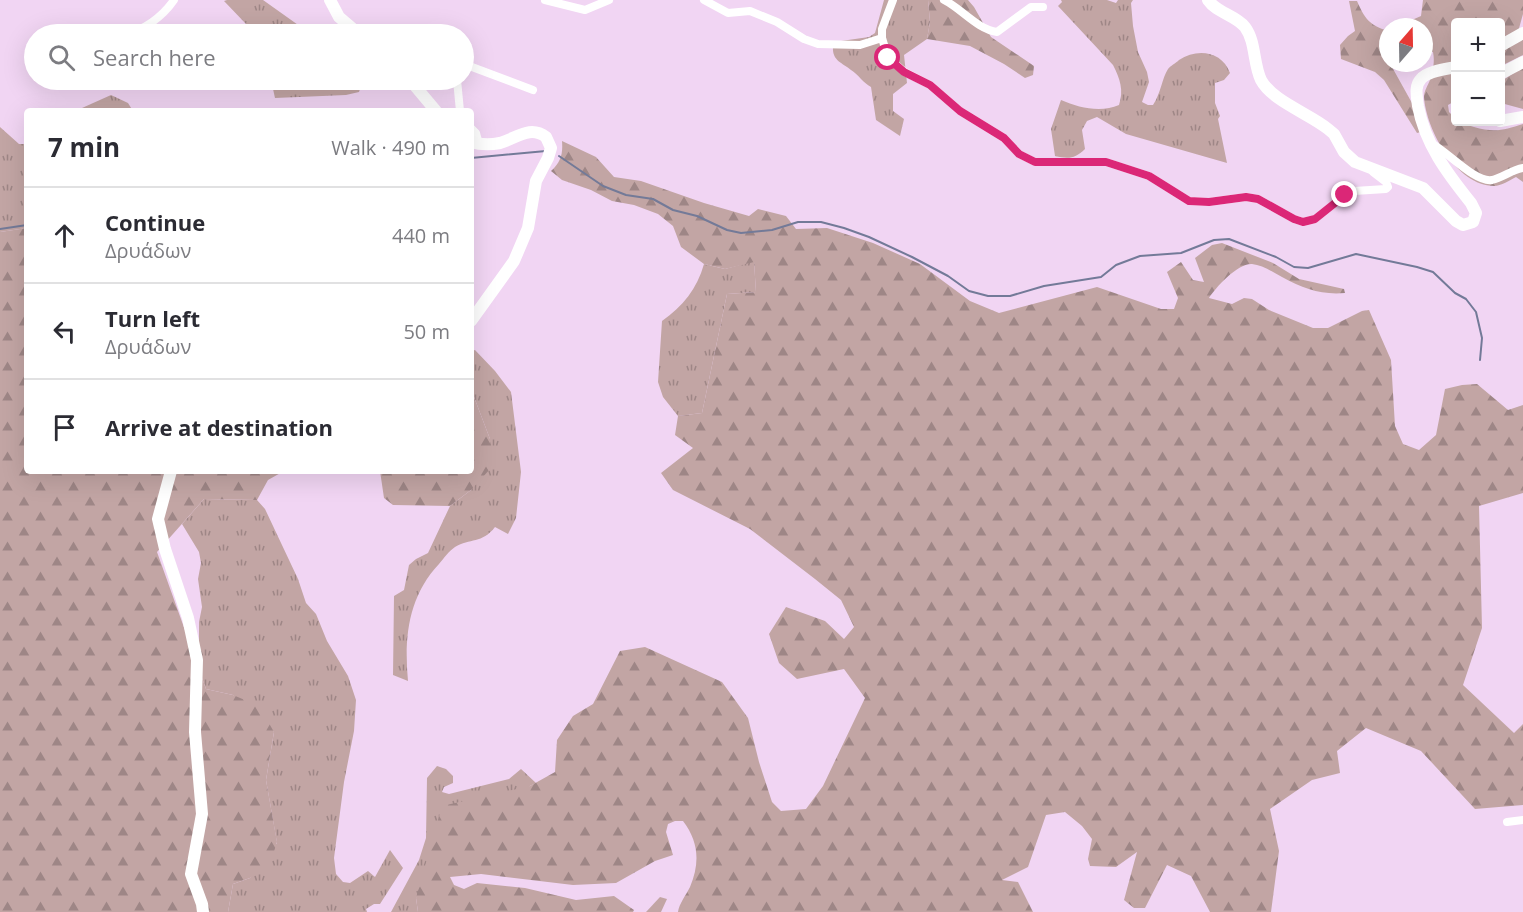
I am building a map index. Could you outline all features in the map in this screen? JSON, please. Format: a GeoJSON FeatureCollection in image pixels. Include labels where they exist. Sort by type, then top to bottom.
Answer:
{"type":"FeatureCollection","features":[{"type":"Feature","properties":{"kind":"street"},"geometry":{"type":"LineString","coordinates":[[147,24],[164,14],[174,0]]}},
{"type":"Feature","properties":{"kind":"street"},"geometry":{"type":"LineString","coordinates":[[330,0],[337,15],[347,24]]}},
{"type":"Feature","properties":{"kind":"street"},"geometry":{"type":"LineString","coordinates":[[545,0],[585,10],[609,0]]}},
{"type":"Feature","properties":{"kind":"street"},"geometry":{"type":"LineString","coordinates":[[704,0],[722,11],[750,11],[777,22],[804,39],[818,44],[860,45],[882,38]]}},
{"type":"Feature","properties":{"kind":"street"},"geometry":{"type":"LineString","coordinates":[[893,0],[884,20],[882,38],[885,52],[891,61],[904,72],[930,85],[960,111],[1004,138],[1019,154],[1035,162],[1106,162],[1149,176],[1189,201],[1209,202],[1246,197],[1258,199],[1303,222],[1315,219],[1354,191],[1387,188],[1386,182],[1350,158],[1328,129],[1267,88],[1259,74],[1247,30],[1236,20],[1212,6],[1208,0]]}},
{"type":"Feature","properties":{"kind":"street"},"geometry":{"type":"LineString","coordinates":[[944,0],[956,6],[986,30],[997,32],[1030,7],[1043,8]]}},
{"type":"Feature","properties":{"kind":"street"},"geometry":{"type":"LineString","coordinates":[[1505,43],[1523,33]]}},
{"type":"Feature","properties":{"kind":"street"},"geometry":{"type":"LineString","coordinates":[[1504,72],[1523,62]]}},
{"type":"Feature","properties":{"kind":"street"},"geometry":{"type":"LineString","coordinates":[[474,68],[533,90]]}},
{"type":"Feature","properties":{"kind":"street"},"geometry":{"type":"LineString","coordinates":[[1366,167],[1423,188],[1456,222],[1463,225],[1473,222],[1476,213],[1471,203],[1428,141],[1421,122],[1417,86],[1420,79],[1451,68]]}},
{"type":"Feature","properties":{"kind":"street"},"geometry":{"type":"LineString","coordinates":[[419,90],[434,108]]}},
{"type":"Feature","properties":{"kind":"street"},"geometry":{"type":"LineString","coordinates":[[422,90],[423,95]]}},
{"type":"Feature","properties":{"kind":"street"},"geometry":{"type":"LineString","coordinates":[[458,90],[460,108]]}},
{"type":"Feature","properties":{"kind":"street"},"geometry":{"type":"LineString","coordinates":[[1505,120],[1523,117]]}},
{"type":"Feature","properties":{"kind":"street"},"geometry":{"type":"LineString","coordinates":[[474,317],[514,261],[528,228],[536,181],[551,149],[546,137],[534,132],[523,133],[500,143],[475,143]]}},
{"type":"Feature","properties":{"kind":"street"},"geometry":{"type":"LineString","coordinates":[[1428,141],[1473,174],[1486,180],[1492,180],[1523,168]]}},
{"type":"Feature","properties":{"kind":"street"},"geometry":{"type":"LineString","coordinates":[[170,474],[158,519],[165,549],[189,618],[197,660],[195,732],[202,813],[191,874],[203,912]]}},
{"type":"Feature","properties":{"kind":"street"},"geometry":{"type":"LineString","coordinates":[[1507,822],[1523,820]]}},
{"type":"Feature","properties":{"kind":"green space"},"geometry":{"type":"Polygon","coordinates":[[[263,0],[297,24],[246,24],[224,1],[263,0]]]}},
{"type":"Feature","properties":{"kind":"green space"},"geometry":{"type":"Polygon","coordinates":[[[884,0],[928,0],[930,22],[927,39],[904,55],[907,83],[893,94],[893,111],[904,119],[900,136],[876,120],[871,87],[839,61],[833,52],[833,47],[841,41],[869,37],[875,33],[884,0]]]}},
{"type":"Feature","properties":{"kind":"green space"},"geometry":{"type":"Polygon","coordinates":[[[928,0],[968,0],[991,37],[1034,66],[1033,75],[1025,78],[970,46],[927,39],[930,22],[928,0]]]}},
{"type":"Feature","properties":{"kind":"green space"},"geometry":{"type":"Polygon","coordinates":[[[1061,0],[1107,0],[1116,3],[1118,0],[1133,0],[1131,3],[1133,26],[1138,52],[1149,82],[1142,102],[1148,105],[1153,105],[1168,69],[1179,60],[1201,53],[1221,60],[1230,73],[1224,80],[1215,83],[1215,103],[1220,116],[1218,119],[1227,163],[1126,134],[1097,117],[1087,121],[1082,130],[1085,149],[1071,157],[1055,156],[1051,129],[1061,100],[1083,107],[1105,109],[1119,105],[1121,94],[1113,65],[1058,6],[1061,0]]]}},
{"type":"Feature","properties":{"kind":"green space"},"geometry":{"type":"Polygon","coordinates":[[[1423,0],[1523,0],[1523,14],[1518,32],[1523,32],[1523,55],[1505,64],[1505,18],[1451,18],[1451,103],[1448,105],[1451,126],[1499,130],[1523,124],[1523,182],[1516,177],[1497,186],[1480,184],[1456,167],[1437,140],[1426,110],[1424,97],[1433,72],[1433,18],[1416,18],[1421,16],[1423,0]]]}},
{"type":"Feature","properties":{"kind":"green space"},"geometry":{"type":"Polygon","coordinates":[[[1349,1],[1357,1],[1368,20],[1379,27],[1379,72],[1395,72],[1412,103],[1421,132],[1417,133],[1384,80],[1375,72],[1341,59],[1340,45],[1355,31],[1349,1]]]}},
{"type":"Feature","properties":{"kind":"green space"},"geometry":{"type":"Polygon","coordinates":[[[1523,67],[1523,109],[1505,104],[1505,79],[1523,67]]]}},
{"type":"Feature","properties":{"kind":"green space"},"geometry":{"type":"Polygon","coordinates":[[[273,90],[360,90],[346,95],[275,98],[273,90]]]}},
{"type":"Feature","properties":{"kind":"green space"},"geometry":{"type":"Polygon","coordinates":[[[111,95],[128,103],[131,108],[82,108],[111,95]]]}},
{"type":"Feature","properties":{"kind":"green space"},"geometry":{"type":"Polygon","coordinates":[[[0,127],[19,144],[24,144],[24,228],[0,232],[0,127]]]}},
{"type":"Feature","properties":{"kind":"green space"},"geometry":{"type":"Polygon","coordinates":[[[562,141],[596,157],[614,177],[641,181],[749,216],[758,209],[786,216],[796,229],[827,228],[873,243],[920,264],[970,301],[999,313],[1097,287],[1161,309],[1174,309],[1178,298],[1167,272],[1181,262],[1193,280],[1204,282],[1195,258],[1212,245],[1222,243],[1273,263],[1299,279],[1344,289],[1345,293],[1313,290],[1298,285],[1264,267],[1252,264],[1234,271],[1209,298],[1232,304],[1244,298],[1252,299],[1269,310],[1313,328],[1328,328],[1362,311],[1369,310],[1391,360],[1395,426],[1403,444],[1419,450],[1436,435],[1445,389],[1477,384],[1508,410],[1523,405],[1523,493],[1479,506],[1482,628],[1463,685],[1514,733],[1523,724],[1523,805],[1475,809],[1421,751],[1366,728],[1337,751],[1340,773],[1312,780],[1270,809],[1279,851],[1271,912],[1210,912],[1191,876],[1167,865],[1145,908],[1134,908],[1124,900],[1137,852],[1116,867],[1090,866],[1088,859],[1092,839],[1082,826],[1065,812],[1046,815],[1028,867],[1002,880],[1018,882],[1033,912],[678,912],[693,878],[696,853],[692,837],[683,821],[675,821],[668,824],[666,832],[673,855],[655,861],[616,883],[573,885],[481,874],[450,877],[454,885],[464,889],[477,883],[525,888],[576,900],[614,896],[634,910],[633,912],[418,912],[416,898],[442,806],[530,786],[555,772],[557,740],[573,716],[593,704],[620,651],[645,647],[722,682],[748,718],[772,802],[781,811],[806,809],[823,786],[865,698],[844,669],[797,679],[779,663],[769,634],[786,607],[825,621],[844,639],[854,627],[841,600],[750,529],[673,490],[661,473],[693,448],[675,435],[678,416],[702,413],[727,294],[756,292],[754,262],[725,269],[704,264],[681,247],[673,226],[658,214],[634,205],[612,201],[591,190],[562,180],[551,171],[561,158],[562,141]]]}},
{"type":"Feature","properties":{"kind":"green space"},"geometry":{"type":"Polygon","coordinates":[[[24,228],[24,474],[279,474],[268,480],[257,500],[204,499],[157,552],[206,689],[233,695],[259,706],[274,732],[266,780],[277,842],[270,864],[250,878],[233,884],[228,912],[0,912],[0,232],[24,228]]]}},
{"type":"Feature","properties":{"kind":"green space"},"geometry":{"type":"Polygon","coordinates":[[[754,261],[756,292],[727,294],[702,413],[678,416],[663,397],[658,382],[662,321],[688,296],[704,264],[725,269],[754,261]]]}},
{"type":"Feature","properties":{"kind":"green space"},"geometry":{"type":"Polygon","coordinates":[[[474,350],[495,371],[511,392],[521,472],[516,518],[508,534],[495,527],[481,538],[455,547],[429,577],[421,590],[410,619],[407,649],[408,681],[393,675],[394,596],[404,590],[409,565],[428,553],[450,506],[471,490],[490,439],[474,397],[474,350]]]}},
{"type":"Feature","properties":{"kind":"green space"},"geometry":{"type":"Polygon","coordinates":[[[474,397],[490,439],[491,468],[471,490],[450,506],[393,505],[384,498],[380,474],[474,474],[474,397]]]}},
{"type":"Feature","properties":{"kind":"green space"},"geometry":{"type":"Polygon","coordinates":[[[204,499],[257,500],[265,509],[298,579],[306,603],[316,614],[327,641],[348,676],[356,700],[354,731],[344,782],[334,858],[336,874],[343,882],[350,883],[368,871],[375,877],[390,850],[403,868],[380,904],[374,904],[366,909],[367,912],[228,912],[233,884],[250,878],[277,843],[266,780],[274,732],[233,695],[206,689],[199,670],[199,622],[202,607],[198,579],[201,563],[199,552],[182,524],[204,499]]]}},
{"type":"Feature","properties":{"kind":"green space"},"geometry":{"type":"Polygon","coordinates":[[[437,766],[446,769],[453,776],[453,783],[444,787],[442,792],[449,794],[509,779],[521,769],[536,783],[530,786],[416,898],[418,912],[391,912],[419,860],[426,838],[427,778],[437,766]]]}},
{"type":"Feature","properties":{"kind":"green space"},"geometry":{"type":"Polygon","coordinates":[[[660,897],[667,899],[661,912],[646,912],[660,897]]]}},
{"type":"Feature","properties":{"kind":"waterway"},"geometry":{"type":"LineString","coordinates":[[474,158],[546,151]]}},
{"type":"Feature","properties":{"kind":"waterway"},"geometry":{"type":"LineString","coordinates":[[559,156],[603,186],[626,195],[653,199],[673,210],[697,216],[727,230],[741,233],[772,230],[798,222],[821,222],[844,228],[912,257],[948,276],[969,291],[988,296],[1010,296],[1044,286],[1101,277],[1116,265],[1140,256],[1181,253],[1214,240],[1229,239],[1276,257],[1294,267],[1308,268],[1356,254],[1417,267],[1433,272],[1455,293],[1466,299],[1476,312],[1482,338],[1480,360]]}},
{"type":"Feature","properties":{"kind":"waterway"},"geometry":{"type":"LineString","coordinates":[[0,229],[24,225]]}},
{"type":"Feature","properties":{"kind":"route"},"geometry":{"type":"LineString","coordinates":[[888,58],[904,72],[930,85],[960,111],[1004,138],[1019,154],[1035,162],[1106,162],[1149,176],[1189,201],[1198,203],[1246,197],[1258,199],[1303,222],[1315,219],[1345,195]]}}]}
